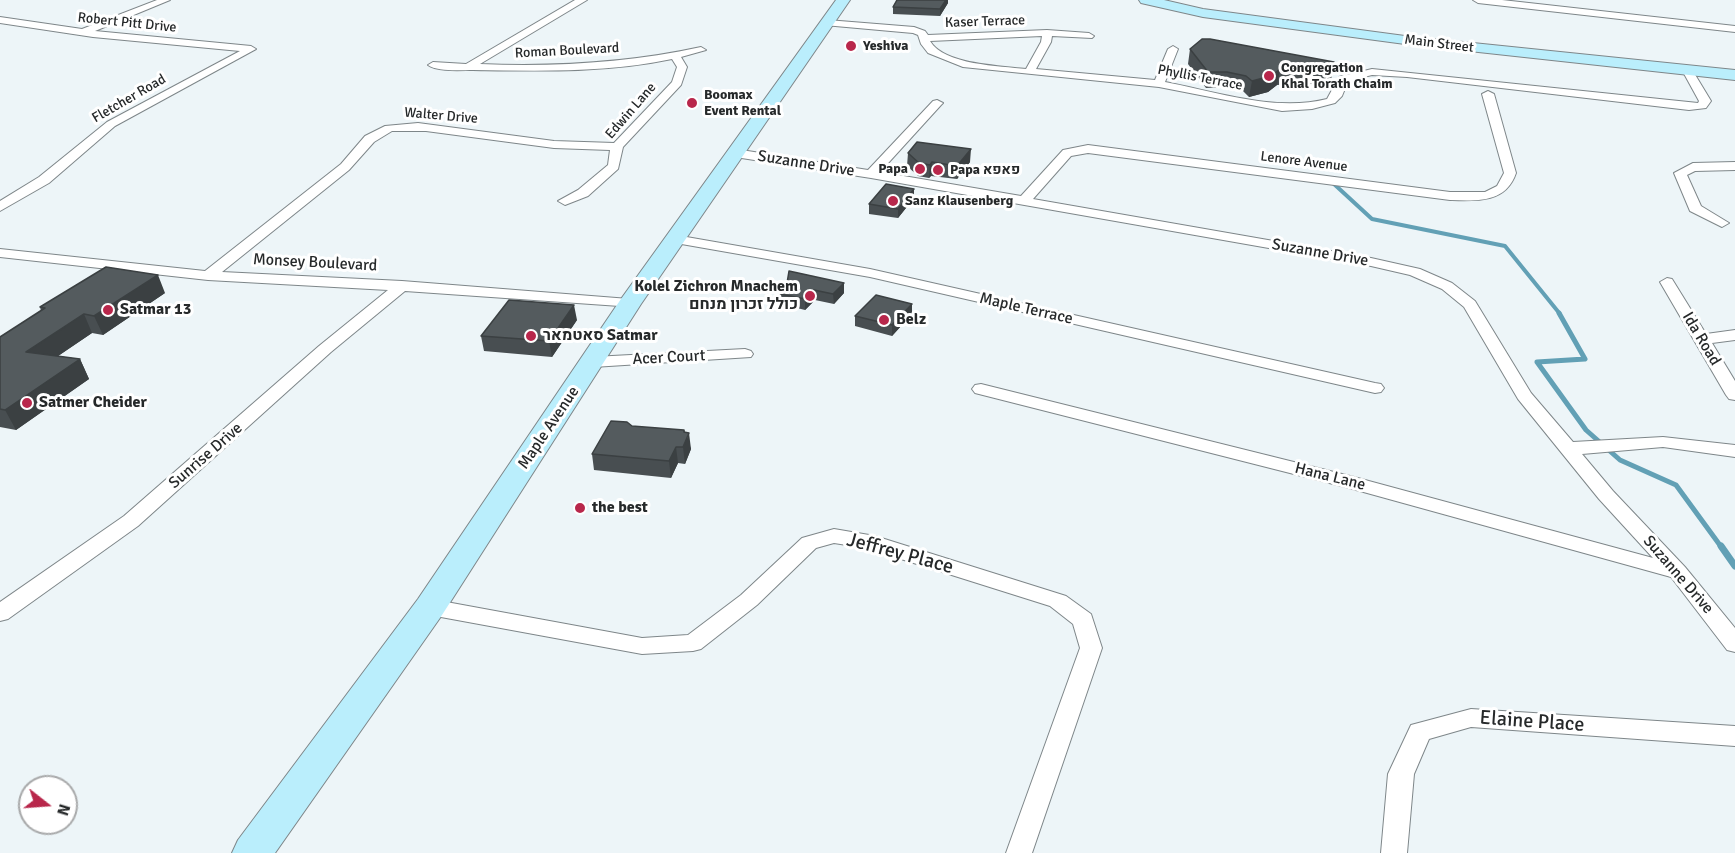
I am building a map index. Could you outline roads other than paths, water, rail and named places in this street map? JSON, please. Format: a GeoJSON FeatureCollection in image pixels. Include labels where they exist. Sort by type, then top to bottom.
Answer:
{"type":"FeatureCollection","features":[{"type":"Feature","properties":{"kind":"street"},"geometry":{"type":"LineString","coordinates":[[82,33],[165,0]]}},
{"type":"Feature","properties":{"kind":"street"},"geometry":{"type":"LineString","coordinates":[[468,67],[582,0]]}},
{"type":"Feature","properties":{"kind":"street","name":"Maple Avenue"},"geometry":{"type":"LineString","coordinates":[[252,853],[430,607],[629,304],[843,0]]}},
{"type":"Feature","properties":{"kind":"street","name":"Main Street"},"geometry":{"type":"LineString","coordinates":[[1146,0],[1203,13],[1338,32],[1735,75]]}},
{"type":"Feature","properties":{"kind":"street"},"geometry":{"type":"LineString","coordinates":[[1478,0],[1517,2],[1735,29]]}},
{"type":"Feature","properties":{"kind":"street","name":"Robert Pitt Drive"},"geometry":{"type":"LineString","coordinates":[[0,20],[82,33],[251,49]]}},
{"type":"Feature","properties":{"kind":"street","name":"Phyllis Terrace"},"geometry":{"type":"LineString","coordinates":[[827,23],[908,28],[919,31],[932,51],[948,59],[985,68],[1159,84],[1251,103],[1299,108],[1331,101],[1336,96],[1343,79],[1372,72],[1689,107],[1702,106],[1705,101],[1687,70]]}},
{"type":"Feature","properties":{"kind":"street"},"geometry":{"type":"LineString","coordinates":[[9,31],[28,24]]}},
{"type":"Feature","properties":{"kind":"street","name":"Kaser Terrace"},"geometry":{"type":"LineString","coordinates":[[1029,72],[1046,42],[1047,33]]}},
{"type":"Feature","properties":{"kind":"street","name":"Kaser Terrace"},"geometry":{"type":"LineString","coordinates":[[924,38],[1047,33],[1089,36]]}},
{"type":"Feature","properties":{"kind":"street","name":"Fletcher Road"},"geometry":{"type":"LineString","coordinates":[[0,207],[44,180],[111,124],[251,49]]}},
{"type":"Feature","properties":{"kind":"street"},"geometry":{"type":"LineString","coordinates":[[1159,84],[1173,49]]}},
{"type":"Feature","properties":{"kind":"street","name":"Roman Boulevard"},"geometry":{"type":"LineString","coordinates":[[433,65],[554,69],[675,57],[701,50]]}},
{"type":"Feature","properties":{"kind":"street","name":"Edwin Lane"},"geometry":{"type":"LineString","coordinates":[[564,201],[583,193],[614,166],[617,146],[677,83],[682,67],[675,57]]}},
{"type":"Feature","properties":{"kind":"street","name":"Lenore Avenue"},"geometry":{"type":"LineString","coordinates":[[1023,202],[1067,153],[1088,149],[1439,194],[1482,196],[1503,189],[1508,183],[1510,173],[1488,94]]}},
{"type":"Feature","properties":{"kind":"street"},"geometry":{"type":"LineString","coordinates":[[871,174],[938,103]]}},
{"type":"Feature","properties":{"kind":"street","name":"Walter Drive"},"geometry":{"type":"LineString","coordinates":[[208,276],[345,167],[356,151],[370,139],[389,128],[408,126],[458,131],[588,149],[617,146]]}},
{"type":"Feature","properties":{"kind":"street","name":"Suzanne Drive"},"geometry":{"type":"LineString","coordinates":[[735,153],[871,174],[1371,262],[1415,272],[1447,286],[1470,304],[1524,395],[1606,495],[1678,572],[1735,644]]}},
{"type":"Feature","properties":{"kind":"street"},"geometry":{"type":"LineString","coordinates":[[1722,223],[1695,208],[1680,173],[1693,167],[1735,166]]}},
{"type":"Feature","properties":{"kind":"street","name":"Maple Terrace"},"geometry":{"type":"LineString","coordinates":[[675,239],[870,273],[1375,388]]}},
{"type":"Feature","properties":{"kind":"street","name":"Monsey Boulevard"},"geometry":{"type":"LineString","coordinates":[[0,253],[208,276],[402,286],[629,304]]}},
{"type":"Feature","properties":{"kind":"street"},"geometry":{"type":"LineString","coordinates":[[0,263],[18,255]]}},
{"type":"Feature","properties":{"kind":"street","name":"Ida Road"},"geometry":{"type":"LineString","coordinates":[[1667,282],[1735,395]]}},
{"type":"Feature","properties":{"kind":"street","name":"Sunrise Drive"},"geometry":{"type":"LineString","coordinates":[[0,613],[131,521],[325,349],[402,286]]}},
{"type":"Feature","properties":{"kind":"street"},"geometry":{"type":"LineString","coordinates":[[1702,339],[1735,335]]}},
{"type":"Feature","properties":{"kind":"street","name":"Acer Court"},"geometry":{"type":"LineString","coordinates":[[593,362],[745,354]]}},
{"type":"Feature","properties":{"kind":"street","name":"Hana Lane"},"geometry":{"type":"LineString","coordinates":[[981,389],[1354,483],[1678,572]]}},
{"type":"Feature","properties":{"kind":"street"},"geometry":{"type":"LineString","coordinates":[[1568,448],[1617,447],[1663,442],[1735,451]]}},
{"type":"Feature","properties":{"kind":"street","name":"Jeffrey Place"},"geometry":{"type":"LineString","coordinates":[[430,607],[642,646],[693,643],[749,600],[809,543],[834,536],[868,541],[1058,601],[1083,620],[1091,648],[1019,853]]}},
{"type":"Feature","properties":{"kind":"street","name":"Elaine Place"},"geometry":{"type":"LineString","coordinates":[[1394,853],[1401,774],[1420,732],[1471,718],[1735,736]]}},
{"type":"Feature","properties":{"kind":"waterway"},"geometry":{"type":"LineString","coordinates":[[1334,184],[1372,219],[1505,246],[1560,314]]}},
{"type":"Feature","properties":{"kind":"waterway"},"geometry":{"type":"LineString","coordinates":[[1559,313],[1585,359],[1537,362],[1586,430],[1620,460],[1676,485],[1722,548]]}},
{"type":"Feature","properties":{"kind":"waterway"},"geometry":{"type":"LineString","coordinates":[[1721,546],[1735,566]]}},
{"type":"Feature","properties":{"kind":"place","name":"Yeshiva"},"geometry":{"type":"Point","coordinates":[851,46]}},
{"type":"Feature","properties":{"kind":"place","name":"Congregation Khal Torath Chaim"},"geometry":{"type":"Point","coordinates":[1269,76]}},
{"type":"Feature","properties":{"kind":"place","name":"Boomax Event Rental"},"geometry":{"type":"Point","coordinates":[692,103]}},
{"type":"Feature","properties":{"kind":"place","name":"Papa"},"geometry":{"type":"Point","coordinates":[920,169]}},
{"type":"Feature","properties":{"kind":"place","name":"Papa פאפא"},"geometry":{"type":"Point","coordinates":[938,170]}},
{"type":"Feature","properties":{"kind":"place","name":"Sanz Klausenberg"},"geometry":{"type":"Point","coordinates":[893,201]}},
{"type":"Feature","properties":{"kind":"place","name":"Kolel Zichron Mnachem כולל זכרון מנחם"},"geometry":{"type":"Point","coordinates":[810,296]}},
{"type":"Feature","properties":{"kind":"place","name":"Satmar 13"},"geometry":{"type":"Point","coordinates":[108,310]}},
{"type":"Feature","properties":{"kind":"place","name":"Belz"},"geometry":{"type":"Point","coordinates":[884,320]}},
{"type":"Feature","properties":{"kind":"place","name":"סאטמאר Satmar"},"geometry":{"type":"Point","coordinates":[531,336]}},
{"type":"Feature","properties":{"kind":"place","name":"Satmer Cheider"},"geometry":{"type":"Point","coordinates":[27,403]}},
{"type":"Feature","properties":{"kind":"place","name":"the best"},"geometry":{"type":"Point","coordinates":[580,508]}}]}
